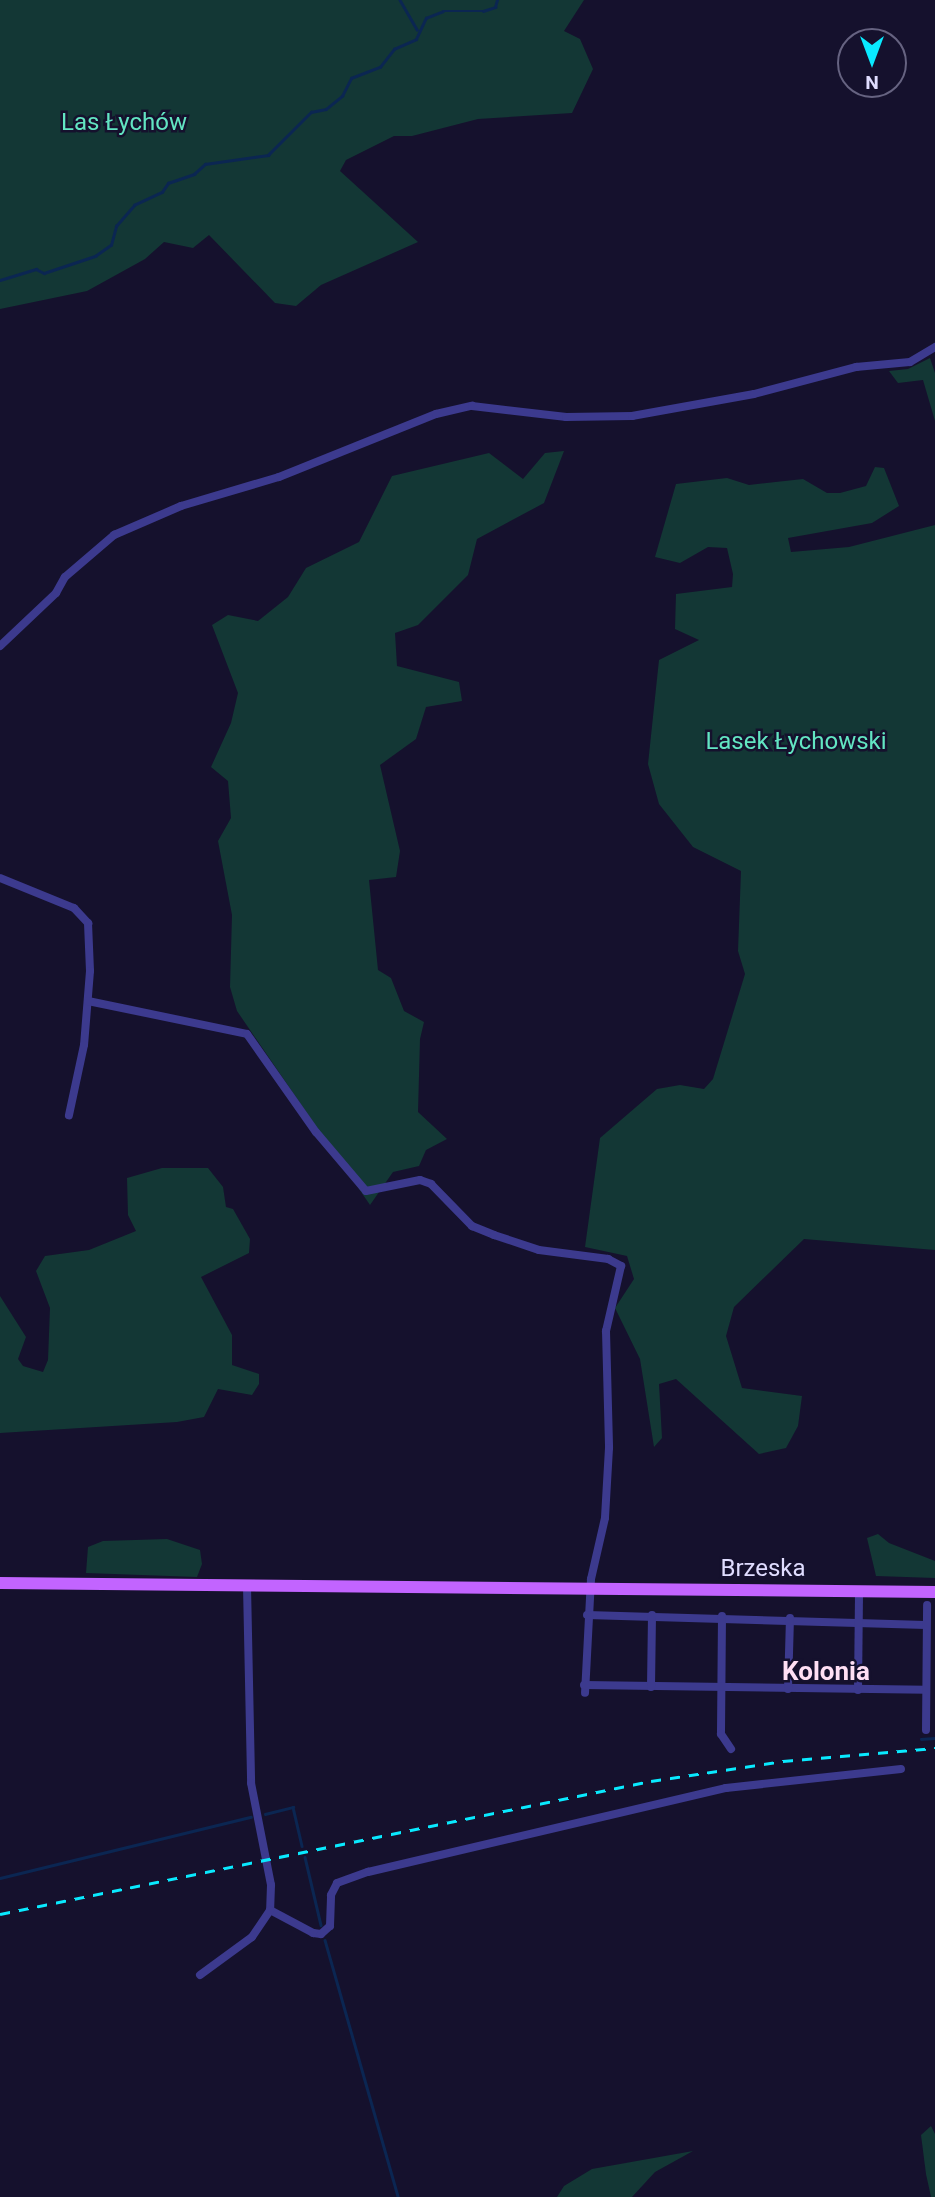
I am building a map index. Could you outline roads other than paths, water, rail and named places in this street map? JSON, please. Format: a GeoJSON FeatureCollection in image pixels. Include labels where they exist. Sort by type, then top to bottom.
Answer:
{"type":"FeatureCollection","features":[{"type":"Feature","properties":{"kind":"main road","name":"Brzeska"},"geometry":{"type":"LineString","coordinates":[[0,1583],[935,1592]]}},
{"type":"Feature","properties":{"kind":"street"},"geometry":{"type":"LineString","coordinates":[[0,646],[55,593],[65,577],[114,535],[181,506],[279,477],[436,414],[472,407],[557,417],[632,416],[754,394],[856,367],[911,362],[935,347]]}},
{"type":"Feature","properties":{"kind":"street"},"geometry":{"type":"LineString","coordinates":[[0,878],[82,915],[89,930],[84,1045],[69,1115]]}},
{"type":"Feature","properties":{"kind":"street"},"geometry":{"type":"LineString","coordinates":[[88,1001],[247,1034],[316,1132],[366,1191],[420,1180],[430,1184],[472,1226],[539,1250],[617,1262],[621,1274],[606,1331],[609,1448],[605,1518],[590,1589],[585,1689],[652,1687],[926,1690]]}},
{"type":"Feature","properties":{"kind":"street"},"geometry":{"type":"LineString","coordinates":[[200,1975],[252,1937],[270,1910],[271,1885],[251,1783],[247,1586]]}},
{"type":"Feature","properties":{"kind":"street"},"geometry":{"type":"LineString","coordinates":[[858,1690],[859,1591]]}},
{"type":"Feature","properties":{"kind":"street"},"geometry":{"type":"LineString","coordinates":[[926,1730],[927,1605]]}},
{"type":"Feature","properties":{"kind":"street"},"geometry":{"type":"LineString","coordinates":[[587,1615],[790,1618],[926,1625]]}},
{"type":"Feature","properties":{"kind":"street"},"geometry":{"type":"LineString","coordinates":[[652,1615],[652,1687]]}},
{"type":"Feature","properties":{"kind":"street"},"geometry":{"type":"LineString","coordinates":[[722,1616],[721,1734],[731,1749]]}},
{"type":"Feature","properties":{"kind":"street"},"geometry":{"type":"LineString","coordinates":[[788,1689],[790,1618]]}},
{"type":"Feature","properties":{"kind":"street"},"geometry":{"type":"LineString","coordinates":[[270,1910],[302,1929],[321,1934],[330,1926],[332,1889],[346,1878],[726,1788],[901,1769]]}},
{"type":"Feature","properties":{"kind":"waterway"},"geometry":{"type":"LineString","coordinates":[[400,0],[417,30]]}},
{"type":"Feature","properties":{"kind":"waterway"},"geometry":{"type":"LineString","coordinates":[[0,280],[36,269],[44,273],[95,256],[111,245],[116,226],[134,205],[162,192],[168,183],[194,174],[205,164],[268,155],[311,112],[326,109],[342,96],[351,78],[380,67],[394,49],[416,39],[426,18],[443,11],[483,11],[495,7],[497,0]]}},
{"type":"Feature","properties":{"kind":"waterway"},"geometry":{"type":"LineString","coordinates":[[921,1739],[935,1738]]}},
{"type":"Feature","properties":{"kind":"waterway"},"geometry":{"type":"LineString","coordinates":[[265,1814],[293,1807],[302,1846]]}},
{"type":"Feature","properties":{"kind":"waterway"},"geometry":{"type":"LineString","coordinates":[[0,1878],[251,1817]]}},
{"type":"Feature","properties":{"kind":"waterway"},"geometry":{"type":"LineString","coordinates":[[305,1857],[321,1925]]}},
{"type":"Feature","properties":{"kind":"waterway"},"geometry":{"type":"LineString","coordinates":[[325,1940],[398,2197]]}},
{"type":"Feature","properties":{"kind":"railway"},"geometry":{"type":"LineString","coordinates":[[0,1914],[651,1781],[783,1761],[935,1748]]}},
{"type":"Feature","properties":{"kind":"district","name":"Kolonia"},"geometry":{"type":"Point","coordinates":[826,1672]}},
{"type":"Feature","properties":{"kind":"park label","name":"Las Łychów"},"geometry":{"type":"Point","coordinates":[124,123]}},
{"type":"Feature","properties":{"kind":"park label","name":"Lasek Łychowski"},"geometry":{"type":"Point","coordinates":[796,742]}}]}
